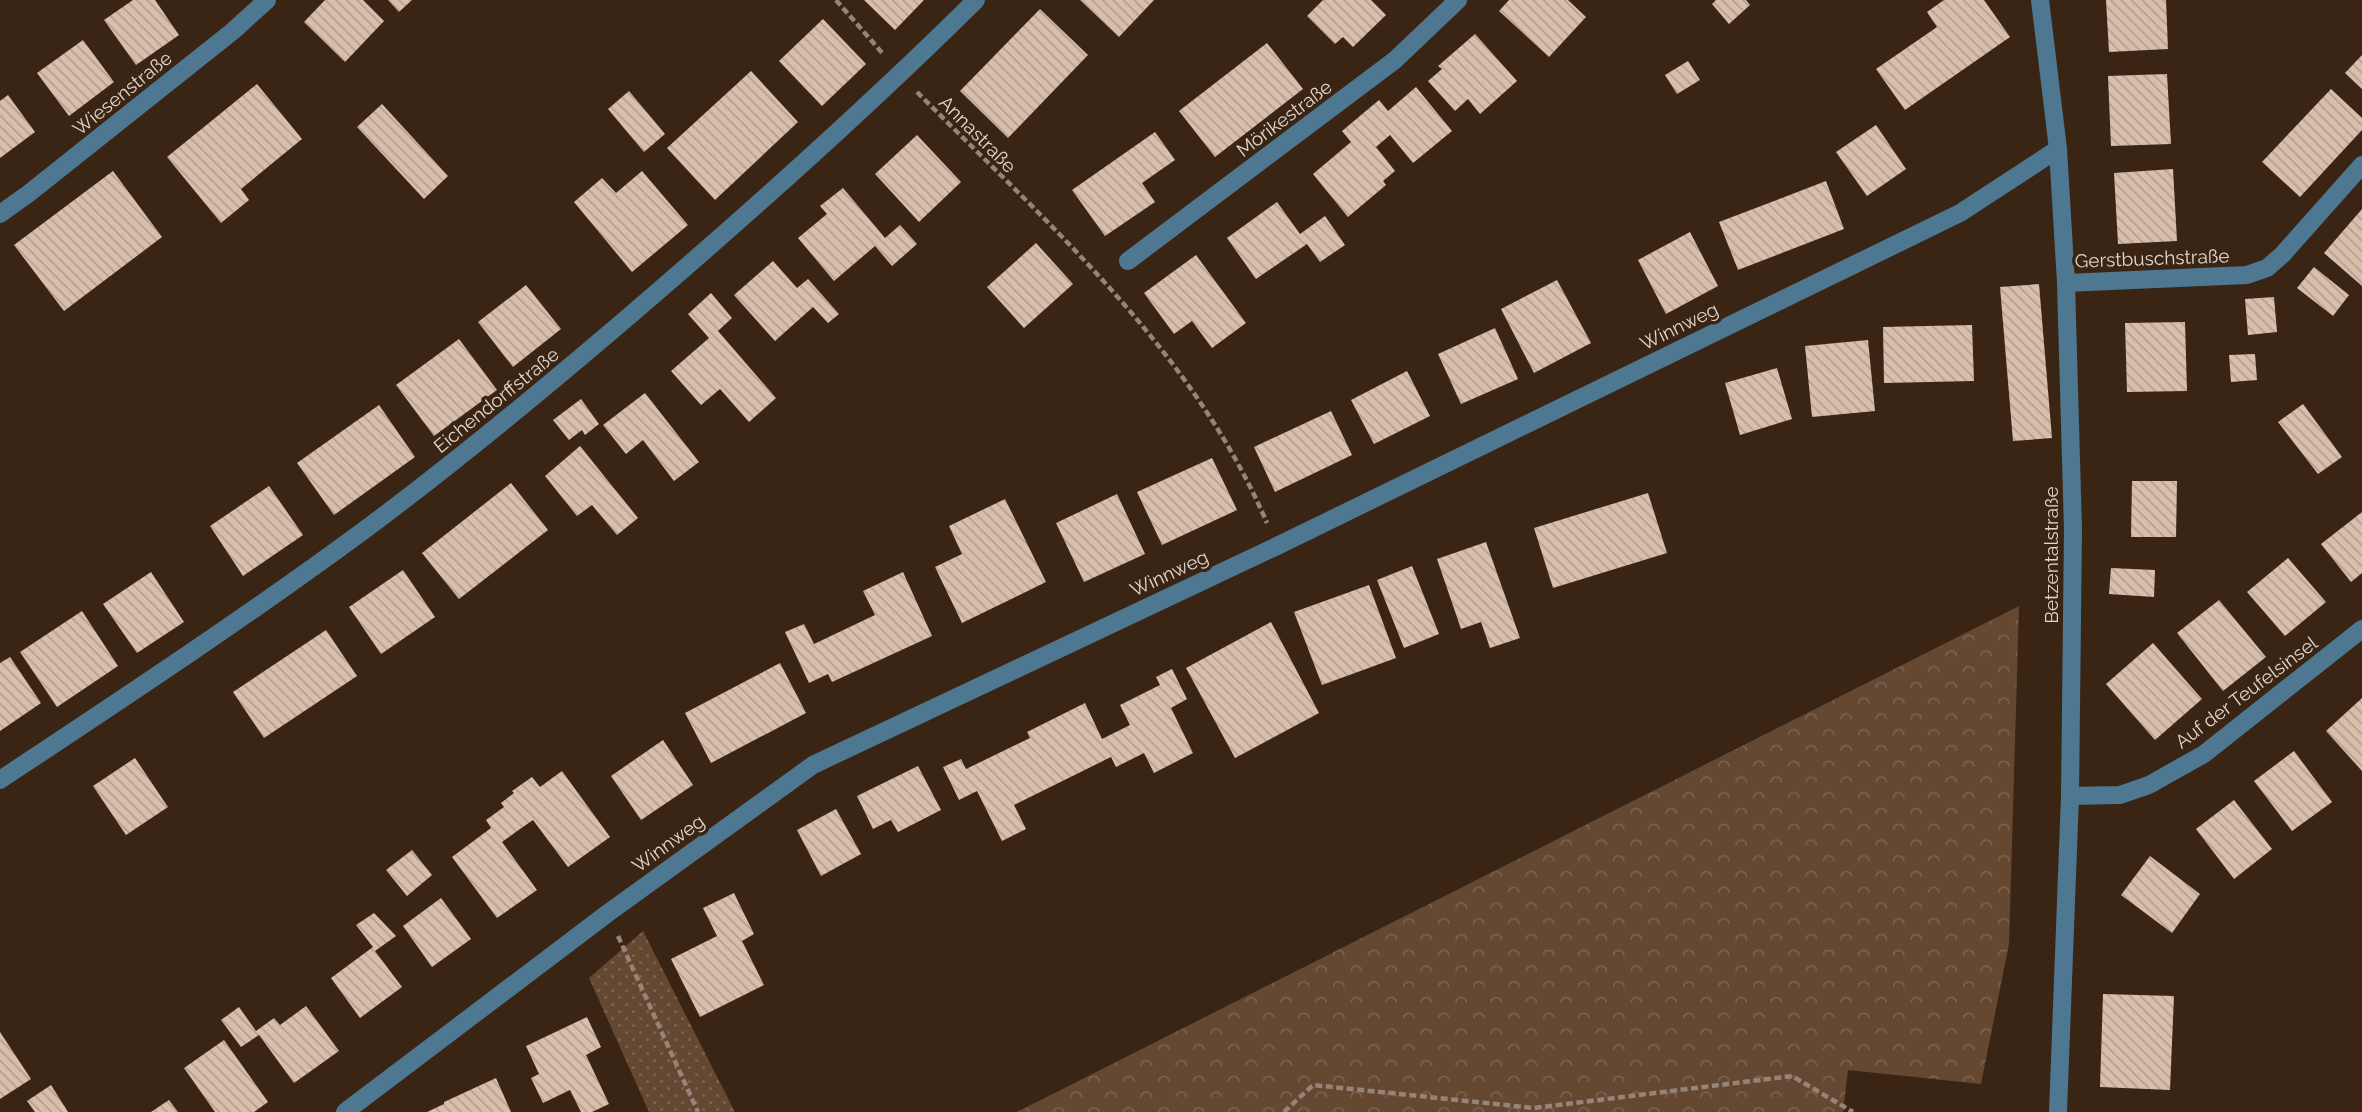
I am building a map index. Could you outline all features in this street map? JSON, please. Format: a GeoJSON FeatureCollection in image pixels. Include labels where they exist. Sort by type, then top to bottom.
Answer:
{"type":"FeatureCollection","features":[{"type":"Feature","properties":{"kind":"street","name":"Wiesenstraße"},"geometry":{"type":"LineString","coordinates":[[0,214],[29,194],[212,48],[267,0]]}},
{"type":"Feature","properties":{"kind":"street","name":"Eichendorffstraße"},"geometry":{"type":"LineString","coordinates":[[0,780],[200,647],[342,546],[533,400],[766,198],[900,75],[976,0]]}},
{"type":"Feature","properties":{"kind":"street","name":"Mörikestraße"},"geometry":{"type":"LineString","coordinates":[[1128,261],[1395,60],[1458,0]]}},
{"type":"Feature","properties":{"kind":"street","name":"Betzentalstraße"},"geometry":{"type":"LineString","coordinates":[[2040,0],[2058,149],[2066,283],[2073,530],[2070,796],[2057,1112]]}},
{"type":"Feature","properties":{"kind":"street","name":"Winnweg"},"geometry":{"type":"LineString","coordinates":[[345,1112],[608,913],[813,765],[1277,546],[1960,213],[2058,149]]}},
{"type":"Feature","properties":{"kind":"street","name":"Gerstbuschstraße"},"geometry":{"type":"LineString","coordinates":[[2066,283],[2246,275],[2267,268],[2282,255],[2362,165]]}},
{"type":"Feature","properties":{"kind":"street","name":"Auf der Teufelsinsel"},"geometry":{"type":"LineString","coordinates":[[2070,796],[2120,795],[2149,785],[2204,754],[2362,629]]}},
{"type":"Feature","properties":{"kind":"path","name":"Annastraße"},"geometry":{"type":"LineString","coordinates":[[836,0],[900,75],[1106,282],[1195,396],[1256,496],[1277,546]]}},
{"type":"Feature","properties":{"kind":"path"},"geometry":{"type":"LineString","coordinates":[[608,913],[698,1112]]}},
{"type":"Feature","properties":{"kind":"path"},"geometry":{"type":"LineString","coordinates":[[1284,1112],[1314,1085],[1534,1108],[1792,1076],[1853,1112]]}},
{"type":"Feature","properties":{"kind":"green space"},"geometry":{"type":"Polygon","coordinates":[[[2019,606],[2009,944],[1981,1084],[1848,1070],[1843,1112],[1017,1112],[2019,606]]]}},
{"type":"Feature","properties":{"kind":"green space"},"geometry":{"type":"Polygon","coordinates":[[[643,931],[735,1112],[649,1112],[589,978],[643,931]]]}},
{"type":"Feature","properties":{"kind":"building"},"geometry":{"type":"Polygon","coordinates":[[[133,0],[155,0],[179,35],[136,65],[104,20],[133,0]]]}},
{"type":"Feature","properties":{"kind":"building"},"geometry":{"type":"Polygon","coordinates":[[[325,0],[363,0],[384,21],[345,62],[304,22],[325,0]]]}},
{"type":"Feature","properties":{"kind":"building"},"geometry":{"type":"Polygon","coordinates":[[[388,0],[412,0],[399,12],[388,0]]]}},
{"type":"Feature","properties":{"kind":"building"},"geometry":{"type":"Polygon","coordinates":[[[864,0],[924,0],[895,30],[864,0]]]}},
{"type":"Feature","properties":{"kind":"building"},"geometry":{"type":"Polygon","coordinates":[[[1080,0],[1154,0],[1119,37],[1080,0]]]}},
{"type":"Feature","properties":{"kind":"building"},"geometry":{"type":"Polygon","coordinates":[[[1323,0],[1371,0],[1386,15],[1353,47],[1343,37],[1335,44],[1307,16],[1323,0]]]}},
{"type":"Feature","properties":{"kind":"building"},"geometry":{"type":"Polygon","coordinates":[[[1509,0],[1568,0],[1586,17],[1549,57],[1499,11],[1509,0]]]}},
{"type":"Feature","properties":{"kind":"building"},"geometry":{"type":"Polygon","coordinates":[[[1716,0],[1746,0],[1750,5],[1729,24],[1712,4],[1716,0]]]}},
{"type":"Feature","properties":{"kind":"building"},"geometry":{"type":"Polygon","coordinates":[[[1944,0],[1984,0],[2010,37],[1905,110],[1876,69],[1937,27],[1927,12],[1944,0]]]}},
{"type":"Feature","properties":{"kind":"building"},"geometry":{"type":"Polygon","coordinates":[[[2106,0],[2166,0],[2168,49],[2109,52],[2106,0]]]}},
{"type":"Feature","properties":{"kind":"building"},"geometry":{"type":"Polygon","coordinates":[[[1040,9],[1088,55],[1008,138],[960,91],[1040,9]]]}},
{"type":"Feature","properties":{"kind":"building"},"geometry":{"type":"Polygon","coordinates":[[[823,19],[866,64],[822,106],[779,61],[823,19]]]}},
{"type":"Feature","properties":{"kind":"building"},"geometry":{"type":"Polygon","coordinates":[[[1475,34],[1517,81],[1480,114],[1468,99],[1455,111],[1428,81],[1442,69],[1438,66],[1475,34]]]}},
{"type":"Feature","properties":{"kind":"building"},"geometry":{"type":"Polygon","coordinates":[[[83,40],[114,82],[69,116],[37,73],[83,40]]]}},
{"type":"Feature","properties":{"kind":"building"},"geometry":{"type":"Polygon","coordinates":[[[1267,43],[1303,89],[1215,157],[1179,111],[1267,43]]]}},
{"type":"Feature","properties":{"kind":"building"},"geometry":{"type":"Polygon","coordinates":[[[2362,55],[2362,89],[2345,73],[2362,55]]]}},
{"type":"Feature","properties":{"kind":"building"},"geometry":{"type":"Polygon","coordinates":[[[1688,61],[1700,80],[1677,94],[1665,75],[1688,61]]]}},
{"type":"Feature","properties":{"kind":"building"},"geometry":{"type":"Polygon","coordinates":[[[751,71],[798,122],[715,200],[667,148],[751,71]]]}},
{"type":"Feature","properties":{"kind":"building"},"geometry":{"type":"Polygon","coordinates":[[[2167,74],[2171,144],[2111,146],[2108,76],[2167,74]]]}},
{"type":"Feature","properties":{"kind":"building"},"geometry":{"type":"Polygon","coordinates":[[[257,84],[302,139],[241,189],[249,200],[221,223],[167,157],[257,84]]]}},
{"type":"Feature","properties":{"kind":"building"},"geometry":{"type":"Polygon","coordinates":[[[1416,87],[1452,131],[1413,163],[1390,135],[1376,147],[1395,171],[1383,181],[1386,185],[1348,217],[1313,174],[1351,142],[1342,131],[1379,100],[1388,111],[1416,87]]]}},
{"type":"Feature","properties":{"kind":"building"},"geometry":{"type":"Polygon","coordinates":[[[2331,89],[2362,118],[2362,130],[2300,197],[2262,162],[2331,89]]]}},
{"type":"Feature","properties":{"kind":"building"},"geometry":{"type":"Polygon","coordinates":[[[629,91],[665,134],[644,152],[608,109],[629,91]]]}},
{"type":"Feature","properties":{"kind":"building"},"geometry":{"type":"Polygon","coordinates":[[[8,95],[35,132],[0,158],[0,101],[8,95]]]}},
{"type":"Feature","properties":{"kind":"building"},"geometry":{"type":"Polygon","coordinates":[[[382,104],[448,176],[424,199],[357,127],[382,104]]]}},
{"type":"Feature","properties":{"kind":"building"},"geometry":{"type":"Polygon","coordinates":[[[1876,125],[1906,169],[1867,196],[1836,152],[1876,125]]]}},
{"type":"Feature","properties":{"kind":"building"},"geometry":{"type":"Polygon","coordinates":[[[1155,132],[1175,160],[1142,183],[1155,202],[1105,236],[1072,190],[1155,132]]]}},
{"type":"Feature","properties":{"kind":"building"},"geometry":{"type":"Polygon","coordinates":[[[917,135],[961,182],[919,222],[875,174],[917,135]]]}},
{"type":"Feature","properties":{"kind":"building"},"geometry":{"type":"Polygon","coordinates":[[[2173,169],[2177,241],[2118,244],[2114,173],[2173,169]]]}},
{"type":"Feature","properties":{"kind":"building"},"geometry":{"type":"Polygon","coordinates":[[[113,171],[162,237],[64,311],[14,245],[113,171]]]}},
{"type":"Feature","properties":{"kind":"building"},"geometry":{"type":"Polygon","coordinates":[[[642,171],[688,225],[632,272],[574,202],[602,178],[616,193],[642,171]]]}},
{"type":"Feature","properties":{"kind":"building"},"geometry":{"type":"Polygon","coordinates":[[[1826,181],[1844,229],[1738,270],[1719,222],[1826,181]]]}},
{"type":"Feature","properties":{"kind":"building"},"geometry":{"type":"Polygon","coordinates":[[[843,188],[885,238],[900,225],[917,244],[892,266],[875,246],[834,281],[798,238],[827,214],[820,206],[843,188]]]}},
{"type":"Feature","properties":{"kind":"building"},"geometry":{"type":"Polygon","coordinates":[[[1277,202],[1300,234],[1325,216],[1345,245],[1320,262],[1307,244],[1256,279],[1227,238],[1277,202]]]}},
{"type":"Feature","properties":{"kind":"building"},"geometry":{"type":"Polygon","coordinates":[[[2362,209],[2362,286],[2324,253],[2362,209]]]}},
{"type":"Feature","properties":{"kind":"building"},"geometry":{"type":"Polygon","coordinates":[[[1690,232],[1718,286],[1666,314],[1638,260],[1690,232]]]}},
{"type":"Feature","properties":{"kind":"building"},"geometry":{"type":"Polygon","coordinates":[[[1036,243],[1073,284],[1024,328],[987,287],[1036,243]]]}},
{"type":"Feature","properties":{"kind":"building"},"geometry":{"type":"Polygon","coordinates":[[[1196,255],[1246,323],[1212,348],[1192,321],[1174,334],[1144,293],[1196,255]]]}},
{"type":"Feature","properties":{"kind":"building"},"geometry":{"type":"Polygon","coordinates":[[[773,261],[797,288],[808,279],[839,314],[828,323],[813,307],[775,341],[734,295],[773,261]]]}},
{"type":"Feature","properties":{"kind":"building"},"geometry":{"type":"Polygon","coordinates":[[[2314,267],[2349,295],[2333,316],[2297,288],[2314,267]]]}},
{"type":"Feature","properties":{"kind":"building"},"geometry":{"type":"Polygon","coordinates":[[[1557,280],[1591,343],[1534,373],[1501,309],[1557,280]]]}},
{"type":"Feature","properties":{"kind":"building"},"geometry":{"type":"Polygon","coordinates":[[[2039,284],[2052,438],[2013,441],[2000,287],[2039,284]]]}},
{"type":"Feature","properties":{"kind":"building"},"geometry":{"type":"Polygon","coordinates":[[[526,285],[561,329],[513,367],[478,322],[526,285]]]}},
{"type":"Feature","properties":{"kind":"building"},"geometry":{"type":"Polygon","coordinates":[[[711,293],[732,318],[718,331],[776,398],[749,422],[720,389],[701,405],[671,371],[709,338],[688,314],[711,293]]]}},
{"type":"Feature","properties":{"kind":"building"},"geometry":{"type":"Polygon","coordinates":[[[2274,297],[2277,332],[2248,335],[2245,299],[2274,297]]]}},
{"type":"Feature","properties":{"kind":"building"},"geometry":{"type":"Polygon","coordinates":[[[2185,322],[2187,391],[2127,392],[2125,323],[2185,322]]]}},
{"type":"Feature","properties":{"kind":"building"},"geometry":{"type":"Polygon","coordinates":[[[1972,325],[1974,381],[1884,383],[1883,327],[1972,325]]]}},
{"type":"Feature","properties":{"kind":"building"},"geometry":{"type":"Polygon","coordinates":[[[1495,328],[1518,379],[1461,404],[1438,354],[1495,328]]]}},
{"type":"Feature","properties":{"kind":"building"},"geometry":{"type":"Polygon","coordinates":[[[459,339],[497,390],[434,436],[396,385],[459,339]]]}},
{"type":"Feature","properties":{"kind":"building"},"geometry":{"type":"Polygon","coordinates":[[[1868,340],[1875,411],[1812,417],[1805,346],[1868,340]]]}},
{"type":"Feature","properties":{"kind":"building"},"geometry":{"type":"Polygon","coordinates":[[[2255,354],[2257,380],[2231,382],[2229,355],[2255,354]]]}},
{"type":"Feature","properties":{"kind":"building"},"geometry":{"type":"Polygon","coordinates":[[[1777,368],[1792,419],[1740,435],[1725,383],[1777,368]]]}},
{"type":"Feature","properties":{"kind":"building"},"geometry":{"type":"Polygon","coordinates":[[[1407,371],[1430,416],[1374,444],[1351,400],[1407,371]]]}},
{"type":"Feature","properties":{"kind":"building"},"geometry":{"type":"Polygon","coordinates":[[[645,393],[699,462],[674,481],[643,440],[626,454],[603,425],[645,393]]]}},
{"type":"Feature","properties":{"kind":"building"},"geometry":{"type":"Polygon","coordinates":[[[581,399],[599,424],[585,435],[582,430],[569,440],[553,420],[581,399]]]}},
{"type":"Feature","properties":{"kind":"building"},"geometry":{"type":"Polygon","coordinates":[[[2303,404],[2342,457],[2318,474],[2278,422],[2303,404]]]}},
{"type":"Feature","properties":{"kind":"building"},"geometry":{"type":"Polygon","coordinates":[[[379,405],[415,457],[334,515],[297,463],[379,405]]]}},
{"type":"Feature","properties":{"kind":"building"},"geometry":{"type":"Polygon","coordinates":[[[1331,411],[1352,455],[1275,492],[1254,447],[1331,411]]]}},
{"type":"Feature","properties":{"kind":"building"},"geometry":{"type":"Polygon","coordinates":[[[580,446],[638,518],[617,535],[592,505],[577,516],[545,476],[580,446]]]}},
{"type":"Feature","properties":{"kind":"building"},"geometry":{"type":"Polygon","coordinates":[[[1212,458],[1237,510],[1162,545],[1137,492],[1212,458]]]}},
{"type":"Feature","properties":{"kind":"building"},"geometry":{"type":"Polygon","coordinates":[[[2132,481],[2177,481],[2176,537],[2131,537],[2132,481]]]}},
{"type":"Feature","properties":{"kind":"building"},"geometry":{"type":"Polygon","coordinates":[[[511,483],[548,530],[459,599],[422,553],[511,483]]]}},
{"type":"Feature","properties":{"kind":"building"},"geometry":{"type":"Polygon","coordinates":[[[269,486],[303,535],[243,576],[210,526],[269,486]]]}},
{"type":"Feature","properties":{"kind":"building"},"geometry":{"type":"Polygon","coordinates":[[[1648,493],[1667,553],[1553,588],[1534,528],[1648,493]]]}},
{"type":"Feature","properties":{"kind":"building"},"geometry":{"type":"Polygon","coordinates":[[[1117,494],[1145,554],[1084,582],[1056,523],[1117,494]]]}},
{"type":"Feature","properties":{"kind":"building"},"geometry":{"type":"Polygon","coordinates":[[[1005,499],[1046,582],[962,623],[935,567],[962,554],[949,526],[1005,499]]]}},
{"type":"Feature","properties":{"kind":"building"},"geometry":{"type":"Polygon","coordinates":[[[2362,512],[2362,573],[2351,582],[2321,544],[2362,512]]]}},
{"type":"Feature","properties":{"kind":"building"},"geometry":{"type":"Polygon","coordinates":[[[1486,542],[1520,638],[1490,648],[1481,622],[1461,629],[1437,559],[1486,542]]]}},
{"type":"Feature","properties":{"kind":"building"},"geometry":{"type":"Polygon","coordinates":[[[2288,558],[2326,602],[2285,636],[2247,592],[2288,558]]]}},
{"type":"Feature","properties":{"kind":"building"},"geometry":{"type":"Polygon","coordinates":[[[1412,566],[1439,634],[1404,648],[1377,580],[1412,566]]]}},
{"type":"Feature","properties":{"kind":"building"},"geometry":{"type":"Polygon","coordinates":[[[2111,568],[2155,570],[2154,597],[2109,594],[2111,568]]]}},
{"type":"Feature","properties":{"kind":"building"},"geometry":{"type":"Polygon","coordinates":[[[403,570],[435,617],[381,654],[349,607],[403,570]]]}},
{"type":"Feature","properties":{"kind":"building"},"geometry":{"type":"Polygon","coordinates":[[[151,572],[184,622],[137,653],[103,604],[151,572]]]}},
{"type":"Feature","properties":{"kind":"building"},"geometry":{"type":"Polygon","coordinates":[[[903,572],[932,636],[832,682],[828,674],[809,683],[785,632],[804,624],[814,644],[875,615],[863,591],[903,572]]]}},
{"type":"Feature","properties":{"kind":"building"},"geometry":{"type":"Polygon","coordinates":[[[1369,585],[1396,658],[1322,685],[1294,612],[1369,585]]]}},
{"type":"Feature","properties":{"kind":"building"},"geometry":{"type":"Polygon","coordinates":[[[2219,600],[2266,657],[2223,691],[2177,633],[2219,600]]]}},
{"type":"Feature","properties":{"kind":"building"},"geometry":{"type":"Polygon","coordinates":[[[82,611],[118,666],[57,707],[20,652],[82,611]]]}},
{"type":"Feature","properties":{"kind":"building"},"geometry":{"type":"Polygon","coordinates":[[[1271,622],[1319,713],[1235,758],[1186,668],[1271,622]]]}},
{"type":"Feature","properties":{"kind":"building"},"geometry":{"type":"Polygon","coordinates":[[[326,630],[357,676],[264,738],[233,692],[326,630]]]}},
{"type":"Feature","properties":{"kind":"building"},"geometry":{"type":"Polygon","coordinates":[[[2153,643],[2202,699],[2155,740],[2106,684],[2153,643]]]}},
{"type":"Feature","properties":{"kind":"building"},"geometry":{"type":"Polygon","coordinates":[[[10,657],[41,703],[0,731],[0,663],[10,657]]]}},
{"type":"Feature","properties":{"kind":"building"},"geometry":{"type":"Polygon","coordinates":[[[780,663],[806,713],[711,763],[685,713],[780,663]]]}},
{"type":"Feature","properties":{"kind":"building"},"geometry":{"type":"Polygon","coordinates":[[[1172,669],[1187,699],[1171,708],[1193,753],[1154,773],[1144,753],[1116,767],[1111,757],[1014,805],[1026,829],[1002,841],[977,791],[959,800],[943,767],[961,759],[966,769],[1030,738],[1027,732],[1085,703],[1102,739],[1130,725],[1120,705],[1160,685],[1156,677],[1172,669]]]}},
{"type":"Feature","properties":{"kind":"building"},"geometry":{"type":"Polygon","coordinates":[[[2362,698],[2362,771],[2326,731],[2362,698]]]}},
{"type":"Feature","properties":{"kind":"building"},"geometry":{"type":"Polygon","coordinates":[[[663,740],[693,785],[641,820],[611,776],[663,740]]]}},
{"type":"Feature","properties":{"kind":"building"},"geometry":{"type":"Polygon","coordinates":[[[2294,751],[2332,802],[2292,831],[2254,781],[2294,751]]]}},
{"type":"Feature","properties":{"kind":"building"},"geometry":{"type":"Polygon","coordinates":[[[135,758],[168,807],[126,835],[93,786],[135,758]]]}},
{"type":"Feature","properties":{"kind":"building"},"geometry":{"type":"Polygon","coordinates":[[[918,766],[941,810],[898,832],[891,820],[873,829],[857,796],[918,766]]]}},
{"type":"Feature","properties":{"kind":"building"},"geometry":{"type":"Polygon","coordinates":[[[562,771],[610,837],[568,867],[533,820],[520,829],[502,842],[537,890],[497,918],[452,857],[491,828],[486,820],[504,807],[501,803],[514,793],[512,791],[532,777],[540,787],[562,771]]]}},
{"type":"Feature","properties":{"kind":"building"},"geometry":{"type":"Polygon","coordinates":[[[2234,800],[2272,849],[2234,879],[2196,829],[2234,800]]]}},
{"type":"Feature","properties":{"kind":"building"},"geometry":{"type":"Polygon","coordinates":[[[836,809],[861,854],[821,876],[797,830],[836,809]]]}},
{"type":"Feature","properties":{"kind":"building"},"geometry":{"type":"Polygon","coordinates":[[[412,850],[432,875],[407,896],[386,870],[412,850]]]}},
{"type":"Feature","properties":{"kind":"building"},"geometry":{"type":"Polygon","coordinates":[[[2150,856],[2200,894],[2172,933],[2121,895],[2150,856]]]}},
{"type":"Feature","properties":{"kind":"building"},"geometry":{"type":"Polygon","coordinates":[[[734,893],[754,934],[742,941],[764,985],[700,1017],[671,959],[717,936],[703,908],[734,893]]]}},
{"type":"Feature","properties":{"kind":"building"},"geometry":{"type":"Polygon","coordinates":[[[441,898],[471,939],[432,967],[403,926],[441,898]]]}},
{"type":"Feature","properties":{"kind":"building"},"geometry":{"type":"Polygon","coordinates":[[[374,913],[396,936],[375,951],[402,987],[360,1018],[331,978],[373,947],[356,925],[374,913]]]}},
{"type":"Feature","properties":{"kind":"building"},"geometry":{"type":"Polygon","coordinates":[[[2103,994],[2174,996],[2170,1090],[2100,1087],[2103,994]]]}},
{"type":"Feature","properties":{"kind":"building"},"geometry":{"type":"Polygon","coordinates":[[[306,1006],[339,1051],[294,1083],[259,1035],[241,1047],[221,1020],[239,1007],[256,1031],[274,1018],[280,1025],[306,1006]]]}},
{"type":"Feature","properties":{"kind":"building"},"geometry":{"type":"Polygon","coordinates":[[[587,1017],[601,1047],[586,1055],[609,1104],[592,1112],[581,1112],[570,1090],[543,1103],[531,1078],[539,1074],[526,1046],[587,1017]]]}},
{"type":"Feature","properties":{"kind":"building"},"geometry":{"type":"Polygon","coordinates":[[[0,1032],[31,1079],[0,1099],[0,1032]]]}},
{"type":"Feature","properties":{"kind":"building"},"geometry":{"type":"Polygon","coordinates":[[[224,1040],[268,1102],[254,1112],[215,1112],[184,1068],[224,1040]]]}},
{"type":"Feature","properties":{"kind":"building"},"geometry":{"type":"Polygon","coordinates":[[[496,1078],[511,1112],[427,1112],[444,1102],[496,1078]]]}},
{"type":"Feature","properties":{"kind":"building"},"geometry":{"type":"Polygon","coordinates":[[[51,1085],[68,1112],[35,1112],[27,1101],[51,1085]]]}},
{"type":"Feature","properties":{"kind":"building"},"geometry":{"type":"Polygon","coordinates":[[[169,1100],[178,1112],[151,1112],[169,1100]]]}}]}
